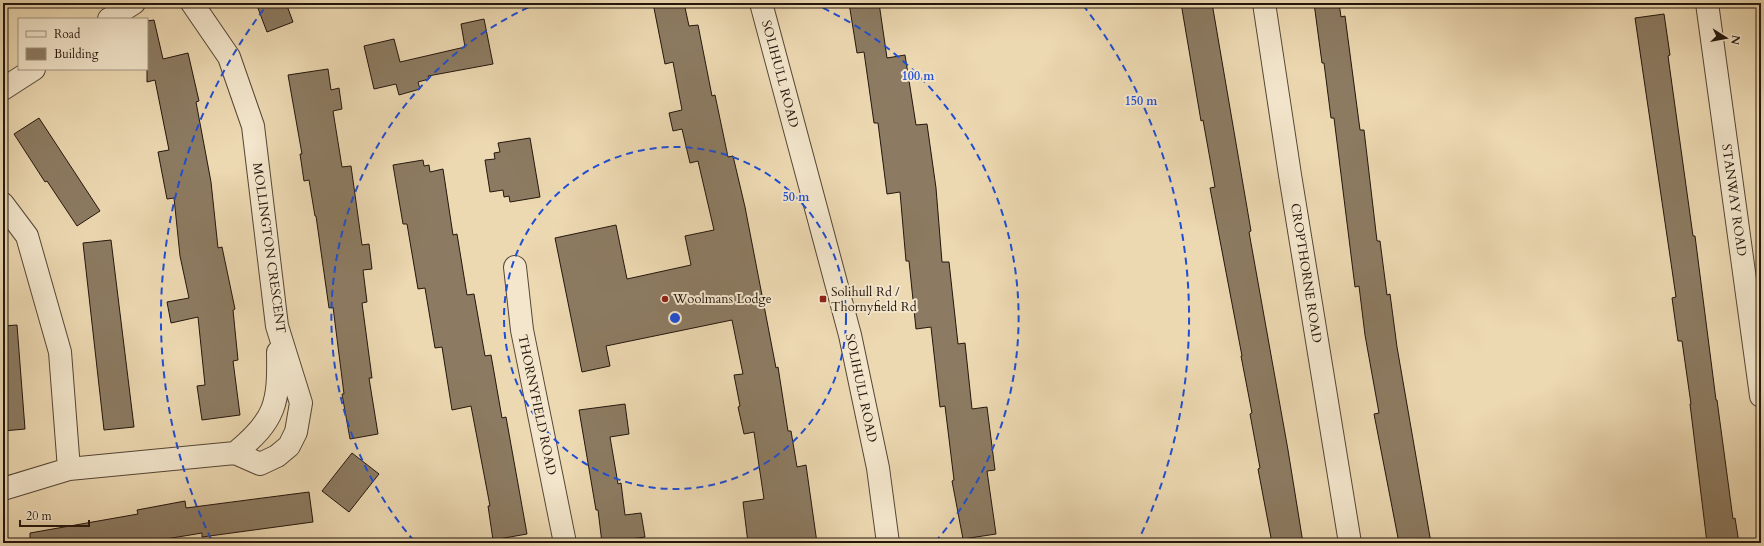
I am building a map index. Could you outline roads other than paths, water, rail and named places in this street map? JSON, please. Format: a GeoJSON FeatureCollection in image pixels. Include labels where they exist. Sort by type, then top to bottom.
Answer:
{"type":"FeatureCollection","features":[{"type":"Feature","properties":{"kind":"street"},"geometry":{"type":"LineString","coordinates":[[112,18],[134,3]]}},
{"type":"Feature","properties":{"kind":"street","name":"MOLLINGTON CRESCENT"},"geometry":{"type":"LineString","coordinates":[[3,489],[69,469],[234,453],[260,464],[277,456],[289,446],[296,432],[301,403],[278,326],[253,126],[229,57],[192,3]]}},
{"type":"Feature","properties":{"kind":"street","name":"SOLIHULL ROAD"},"geometry":{"type":"LineString","coordinates":[[761,3],[850,335],[878,468],[888,543]]}},
{"type":"Feature","properties":{"kind":"street","name":"CROPTHORNE ROAD"},"geometry":{"type":"LineString","coordinates":[[1264,3],[1290,175],[1350,543]]}},
{"type":"Feature","properties":{"kind":"street","name":"STANWAY ROAD"},"geometry":{"type":"LineString","coordinates":[[1707,3],[1761,396]]}},
{"type":"Feature","properties":{"kind":"street"},"geometry":{"type":"LineString","coordinates":[[3,89],[32,70]]}},
{"type":"Feature","properties":{"kind":"street"},"geometry":{"type":"LineString","coordinates":[[3,204],[27,236],[60,352],[69,469]]}},
{"type":"Feature","properties":{"kind":"street","name":"THORNYFIELD ROAD"},"geometry":{"type":"LineString","coordinates":[[515,267],[522,330],[565,543]]}},
{"type":"Feature","properties":{"kind":"street"},"geometry":{"type":"LineString","coordinates":[[234,453],[260,431],[269,417],[274,403],[279,386],[278,326]]}},
{"type":"Feature","properties":{"kind":"place","name":"Woolmans Lodge"},"geometry":{"type":"Point","coordinates":[665,299]}},
{"type":"Feature","properties":{"kind":"place","name":"Solihull Rd / Thornyfield Rd"},"geometry":{"type":"Point","coordinates":[823,299]}}]}
